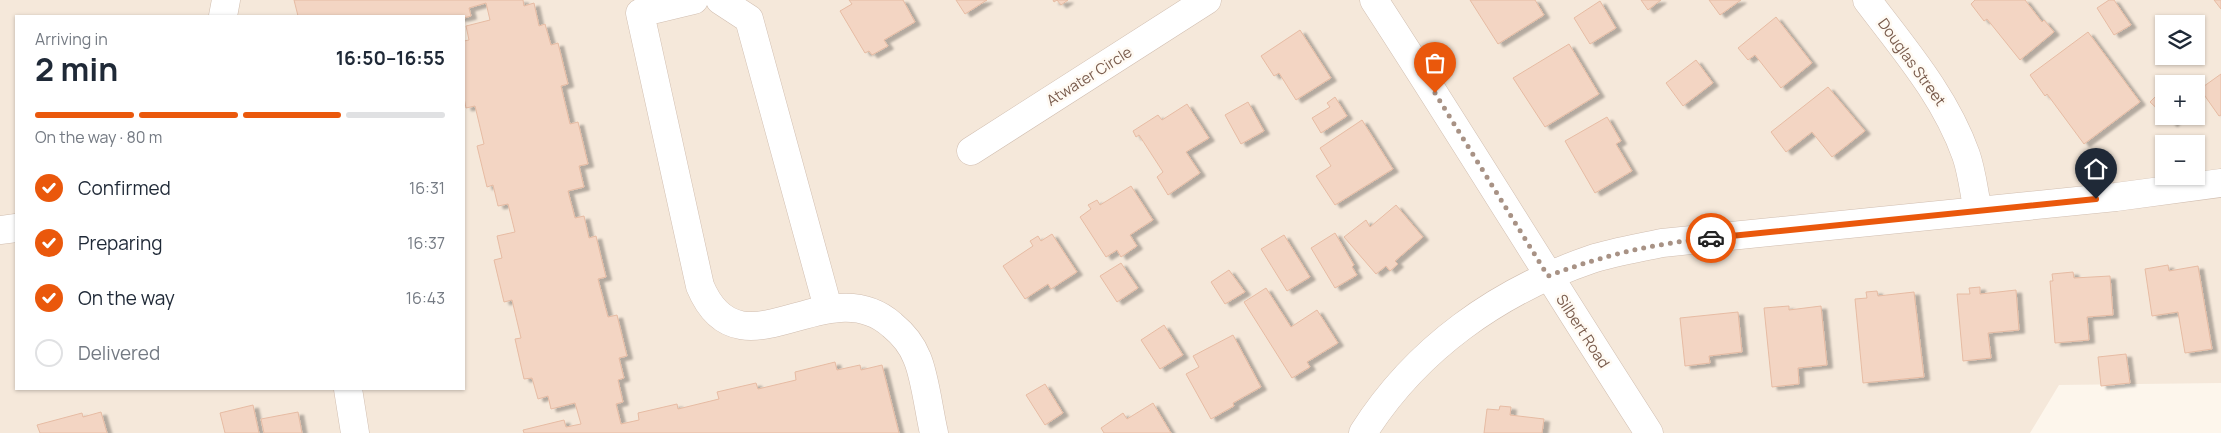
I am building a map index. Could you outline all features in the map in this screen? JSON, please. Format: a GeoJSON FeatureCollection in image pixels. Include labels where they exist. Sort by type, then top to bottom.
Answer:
{"type":"FeatureCollection","features":[{"type":"Feature","properties":{"kind":"street"},"geometry":{"type":"LineString","coordinates":[[223,15],[226,0]]}},
{"type":"Feature","properties":{"kind":"street"},"geometry":{"type":"LineString","coordinates":[[694,0],[640,13],[700,286],[707,302],[717,314],[736,325],[756,327],[828,308],[861,308],[885,318],[905,336],[918,359],[934,433]]}},
{"type":"Feature","properties":{"kind":"street"},"geometry":{"type":"LineString","coordinates":[[720,0],[749,19],[828,308]]}},
{"type":"Feature","properties":{"kind":"street","name":"Atwater Circle"},"geometry":{"type":"LineString","coordinates":[[971,151],[1207,0]]}},
{"type":"Feature","properties":{"kind":"street","name":"Silbert Road"},"geometry":{"type":"LineString","coordinates":[[1374,0],[1649,433]]}},
{"type":"Feature","properties":{"kind":"street","name":"Douglas Street"},"geometry":{"type":"LineString","coordinates":[[1867,0],[1936,92],[1950,115],[1967,156],[1978,211]]}},
{"type":"Feature","properties":{"kind":"street"},"geometry":{"type":"LineString","coordinates":[[1363,433],[1377,411],[1415,366],[1452,334],[1508,295],[1548,276],[1594,259],[1662,243],[2116,197],[2221,182]]}},
{"type":"Feature","properties":{"kind":"street"},"geometry":{"type":"LineString","coordinates":[[0,230],[15,228]]}},
{"type":"Feature","properties":{"kind":"street"},"geometry":{"type":"LineString","coordinates":[[348,390],[355,433]]}},
{"type":"Feature","properties":{"kind":"shaded area"},"geometry":{"type":"Polygon","coordinates":[[[0,0],[2221,0],[2221,383],[2059,385],[2030,433],[0,433],[0,0]]]}},
{"type":"Feature","properties":{"kind":"building"},"geometry":{"type":"Polygon","coordinates":[[[294,0],[523,0],[524,6],[534,3],[539,26],[545,24],[551,45],[558,43],[568,84],[561,86],[570,124],[578,122],[588,164],[579,166],[584,187],[568,191],[575,218],[584,216],[589,238],[596,236],[606,277],[598,279],[608,317],[617,315],[627,356],[619,358],[624,378],[618,380],[623,402],[616,404],[621,424],[639,420],[638,413],[677,404],[678,409],[719,399],[717,392],[756,383],[758,389],[796,380],[795,372],[835,362],[837,370],[860,365],[861,370],[882,365],[899,433],[524,433],[523,430],[564,420],[566,427],[581,424],[575,403],[551,409],[548,396],[538,399],[532,378],[524,379],[515,339],[521,338],[512,300],[504,302],[494,260],[502,258],[497,236],[515,232],[508,204],[498,206],[493,185],[487,187],[477,146],[484,144],[475,106],[466,108],[465,103],[465,41],[469,40],[466,26],[490,20],[486,3],[469,8],[471,16],[465,18],[465,15],[298,15],[294,0]]]}},
{"type":"Feature","properties":{"kind":"building"},"geometry":{"type":"Polygon","coordinates":[[[849,0],[903,0],[915,22],[884,40],[888,46],[872,55],[869,51],[865,53],[840,11],[852,4],[849,0]]]}},
{"type":"Feature","properties":{"kind":"building"},"geometry":{"type":"Polygon","coordinates":[[[956,0],[987,0],[965,14],[956,0]]]}},
{"type":"Feature","properties":{"kind":"building"},"geometry":{"type":"Polygon","coordinates":[[[1057,0],[1068,0],[1061,5],[1057,0]]]}},
{"type":"Feature","properties":{"kind":"building"},"geometry":{"type":"Polygon","coordinates":[[[1470,0],[1535,0],[1544,15],[1498,44],[1470,0]]]}},
{"type":"Feature","properties":{"kind":"building"},"geometry":{"type":"Polygon","coordinates":[[[1641,0],[1661,0],[1648,10],[1641,0]]]}},
{"type":"Feature","properties":{"kind":"building"},"geometry":{"type":"Polygon","coordinates":[[[1709,0],[1741,0],[1720,15],[1709,0]]]}},
{"type":"Feature","properties":{"kind":"building"},"geometry":{"type":"Polygon","coordinates":[[[1975,0],[2025,0],[2042,22],[2044,20],[2054,32],[2020,60],[1987,19],[1984,21],[1971,4],[1975,0]]]}},
{"type":"Feature","properties":{"kind":"building"},"geometry":{"type":"Polygon","coordinates":[[[2109,0],[2114,0],[2131,25],[2114,35],[2097,8],[2109,0]]]}},
{"type":"Feature","properties":{"kind":"building"},"geometry":{"type":"Polygon","coordinates":[[[2214,0],[2221,0],[2221,9],[2214,0]]]}},
{"type":"Feature","properties":{"kind":"building"},"geometry":{"type":"Polygon","coordinates":[[[1600,1],[1616,28],[1590,44],[1574,18],[1600,1]]]}},
{"type":"Feature","properties":{"kind":"building"},"geometry":{"type":"Polygon","coordinates":[[[1776,17],[1812,63],[1781,88],[1755,55],[1748,60],[1738,48],[1776,17]]]}},
{"type":"Feature","properties":{"kind":"building"},"geometry":{"type":"Polygon","coordinates":[[[1300,30],[1331,78],[1296,100],[1279,73],[1274,76],[1261,56],[1300,30]]]}},
{"type":"Feature","properties":{"kind":"building"},"geometry":{"type":"Polygon","coordinates":[[[2088,32],[2140,102],[2084,144],[2047,94],[2045,96],[2030,75],[2088,32]]]}},
{"type":"Feature","properties":{"kind":"building"},"geometry":{"type":"Polygon","coordinates":[[[1569,44],[1599,94],[1545,127],[1513,78],[1569,44]]]}},
{"type":"Feature","properties":{"kind":"building"},"geometry":{"type":"Polygon","coordinates":[[[1696,60],[1713,83],[1683,106],[1666,83],[1696,60]]]}},
{"type":"Feature","properties":{"kind":"building"},"geometry":{"type":"Polygon","coordinates":[[[2221,74],[2221,115],[2219,116],[2205,96],[2205,85],[2221,74]]]}},
{"type":"Feature","properties":{"kind":"building"},"geometry":{"type":"Polygon","coordinates":[[[1828,87],[1865,131],[1832,157],[1812,132],[1786,152],[1771,132],[1828,87]]]}},
{"type":"Feature","properties":{"kind":"building"},"geometry":{"type":"Polygon","coordinates":[[[1335,97],[1347,116],[1321,133],[1312,118],[1330,107],[1327,103],[1335,97]]]}},
{"type":"Feature","properties":{"kind":"building"},"geometry":{"type":"Polygon","coordinates":[[[2155,97],[2155,107],[2150,102],[2155,97]]]}},
{"type":"Feature","properties":{"kind":"building"},"geometry":{"type":"Polygon","coordinates":[[[1248,102],[1264,131],[1241,144],[1225,115],[1248,102]]]}},
{"type":"Feature","properties":{"kind":"building"},"geometry":{"type":"Polygon","coordinates":[[[1187,104],[1209,138],[1186,152],[1200,173],[1168,195],[1157,177],[1163,172],[1139,135],[1136,137],[1133,131],[1158,115],[1162,120],[1187,104]]]}},
{"type":"Feature","properties":{"kind":"building"},"geometry":{"type":"Polygon","coordinates":[[[1607,117],[1621,141],[1616,144],[1632,171],[1595,193],[1565,141],[1607,117]]]}},
{"type":"Feature","properties":{"kind":"building"},"geometry":{"type":"Polygon","coordinates":[[[1362,120],[1393,169],[1335,205],[1316,176],[1331,166],[1320,148],[1362,120]]]}},
{"type":"Feature","properties":{"kind":"building"},"geometry":{"type":"Polygon","coordinates":[[[1131,186],[1153,220],[1130,235],[1137,246],[1121,257],[1117,250],[1106,257],[1080,217],[1091,209],[1088,205],[1097,200],[1100,205],[1131,186]]]}},
{"type":"Feature","properties":{"kind":"building"},"geometry":{"type":"Polygon","coordinates":[[[1396,205],[1423,237],[1395,261],[1398,264],[1390,271],[1386,266],[1376,274],[1344,237],[1366,220],[1370,227],[1396,205]]]}},
{"type":"Feature","properties":{"kind":"building"},"geometry":{"type":"Polygon","coordinates":[[[1335,233],[1354,265],[1352,267],[1357,275],[1335,288],[1311,248],[1335,233]]]}},
{"type":"Feature","properties":{"kind":"building"},"geometry":{"type":"Polygon","coordinates":[[[1052,234],[1077,272],[1051,289],[1048,284],[1025,299],[1003,266],[1033,246],[1030,241],[1038,236],[1041,241],[1052,234]]]}},
{"type":"Feature","properties":{"kind":"building"},"geometry":{"type":"Polygon","coordinates":[[[1284,235],[1310,277],[1287,291],[1261,249],[1284,235]]]}},
{"type":"Feature","properties":{"kind":"building"},"geometry":{"type":"Polygon","coordinates":[[[1121,263],[1138,288],[1117,302],[1100,276],[1121,263]]]}},
{"type":"Feature","properties":{"kind":"building"},"geometry":{"type":"Polygon","coordinates":[[[2168,265],[2169,271],[2198,266],[2212,349],[2185,353],[2178,312],[2152,316],[2145,269],[2168,265]]]}},
{"type":"Feature","properties":{"kind":"building"},"geometry":{"type":"Polygon","coordinates":[[[1229,270],[1245,292],[1225,304],[1211,282],[1229,270]]]}},
{"type":"Feature","properties":{"kind":"building"},"geometry":{"type":"Polygon","coordinates":[[[2073,272],[2074,278],[2110,276],[2113,315],[2087,317],[2089,340],[2055,343],[2050,281],[2053,281],[2052,274],[2073,272]]]}},
{"type":"Feature","properties":{"kind":"building"},"geometry":{"type":"Polygon","coordinates":[[[1980,287],[1980,294],[2016,290],[2019,330],[1988,333],[1991,358],[1963,361],[1957,294],[1970,294],[1969,288],[1980,287]]]}},
{"type":"Feature","properties":{"kind":"building"},"geometry":{"type":"Polygon","coordinates":[[[1266,288],[1291,327],[1317,310],[1338,343],[1307,362],[1310,367],[1292,378],[1244,302],[1266,288]]]}},
{"type":"Feature","properties":{"kind":"building"},"geometry":{"type":"Polygon","coordinates":[[[1877,291],[1878,296],[1914,292],[1924,377],[1863,383],[1855,299],[1867,298],[1866,292],[1877,291]]]}},
{"type":"Feature","properties":{"kind":"building"},"geometry":{"type":"Polygon","coordinates":[[[1789,306],[1789,310],[1821,306],[1827,365],[1798,368],[1799,384],[1772,387],[1764,308],[1789,306]]]}},
{"type":"Feature","properties":{"kind":"building"},"geometry":{"type":"Polygon","coordinates":[[[1738,312],[1742,352],[1709,356],[1710,363],[1685,366],[1680,318],[1738,312]]]}},
{"type":"Feature","properties":{"kind":"building"},"geometry":{"type":"Polygon","coordinates":[[[1164,325],[1183,355],[1160,369],[1141,340],[1164,325]]]}},
{"type":"Feature","properties":{"kind":"building"},"geometry":{"type":"Polygon","coordinates":[[[1233,335],[1261,387],[1233,403],[1234,406],[1211,419],[1186,374],[1199,367],[1193,356],[1233,335]]]}},
{"type":"Feature","properties":{"kind":"building"},"geometry":{"type":"Polygon","coordinates":[[[2126,354],[2130,383],[2101,386],[2098,357],[2126,354]]]}},
{"type":"Feature","properties":{"kind":"building"},"geometry":{"type":"Polygon","coordinates":[[[1045,384],[1063,413],[1045,425],[1026,395],[1045,384]]]}},
{"type":"Feature","properties":{"kind":"building"},"geometry":{"type":"Polygon","coordinates":[[[1153,403],[1171,433],[1104,433],[1101,428],[1123,413],[1127,419],[1153,403]]]}},
{"type":"Feature","properties":{"kind":"building"},"geometry":{"type":"Polygon","coordinates":[[[253,405],[259,433],[225,433],[220,413],[253,405]]]}},
{"type":"Feature","properties":{"kind":"building"},"geometry":{"type":"Polygon","coordinates":[[[1500,406],[1511,407],[1510,415],[1544,419],[1542,433],[1484,433],[1487,409],[1499,410],[1500,406]]]}},
{"type":"Feature","properties":{"kind":"building"},"geometry":{"type":"Polygon","coordinates":[[[101,412],[107,433],[40,433],[37,425],[82,413],[83,417],[101,412]]]}},
{"type":"Feature","properties":{"kind":"building"},"geometry":{"type":"Polygon","coordinates":[[[298,412],[302,433],[264,433],[261,419],[298,412]]]}},
{"type":"Feature","properties":{"kind":"way so far"},"geometry":{"type":"LineString","coordinates":[[1435,93],[1548,276],[1594,259],[1662,243],[1711,238]]}},
{"type":"Feature","properties":{"kind":"route"},"geometry":{"type":"LineString","coordinates":[[1711,238],[2096,199]]}}]}
